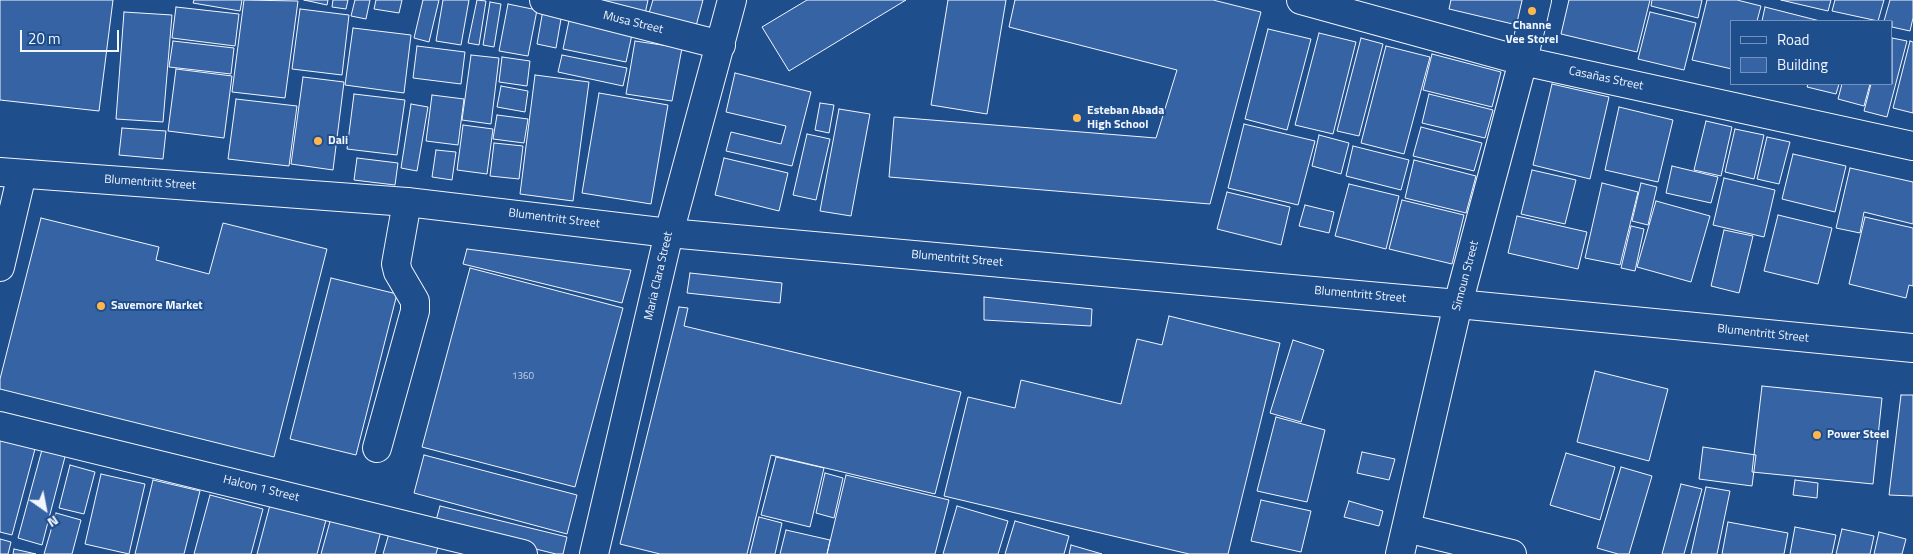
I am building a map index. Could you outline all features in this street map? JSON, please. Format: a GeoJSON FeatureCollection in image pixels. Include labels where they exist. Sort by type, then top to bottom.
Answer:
{"type":"FeatureCollection","features":[{"type":"Feature","properties":{"kind":"street","name":"Musa Street"},"geometry":{"type":"LineString","coordinates":[[544,0],[721,45]]}},
{"type":"Feature","properties":{"kind":"street","name":"Maria Clara Street"},"geometry":{"type":"LineString","coordinates":[[594,554],[669,232],[732,0]]}},
{"type":"Feature","properties":{"kind":"street","name":"Casañas Street"},"geometry":{"type":"LineString","coordinates":[[1301,0],[1524,61],[1913,146]]}},
{"type":"Feature","properties":{"kind":"street","name":"Simoun Street"},"geometry":{"type":"LineString","coordinates":[[1403,541],[1458,304],[1524,61],[1537,0]]}},
{"type":"Feature","properties":{"kind":"street","name":"Blumentritt Street"},"geometry":{"type":"LineString","coordinates":[[11,172],[407,202],[669,232],[1458,304],[1913,348]]}},
{"type":"Feature","properties":{"kind":"street"},"geometry":{"type":"LineString","coordinates":[[0,267],[11,172]]}},
{"type":"Feature","properties":{"kind":"street"},"geometry":{"type":"LineString","coordinates":[[377,448],[415,311],[415,301],[398,272],[396,264],[407,202]]}},
{"type":"Feature","properties":{"kind":"street","name":"Halcon 1 Street"},"geometry":{"type":"LineString","coordinates":[[0,426],[523,554]]}},
{"type":"Feature","properties":{"kind":"street"},"geometry":{"type":"LineString","coordinates":[[1403,541],[1512,554]]}},
{"type":"Feature","properties":{"kind":"building"},"geometry":{"type":"Polygon","coordinates":[[[0,0],[113,0],[99,111],[0,100],[0,0]]]}},
{"type":"Feature","properties":{"kind":"building"},"geometry":{"type":"Polygon","coordinates":[[[194,0],[242,0],[240,11],[193,3],[194,0]]]}},
{"type":"Feature","properties":{"kind":"building"},"geometry":{"type":"Polygon","coordinates":[[[244,0],[298,1],[285,98],[232,92],[244,0]]]}},
{"type":"Feature","properties":{"kind":"building"},"geometry":{"type":"Polygon","coordinates":[[[304,0],[328,0],[327,5],[304,0]]]}},
{"type":"Feature","properties":{"kind":"building"},"geometry":{"type":"Polygon","coordinates":[[[333,0],[348,0],[346,9],[332,7],[333,0]]]}},
{"type":"Feature","properties":{"kind":"building"},"geometry":{"type":"Polygon","coordinates":[[[355,0],[370,0],[366,19],[351,16],[355,0]]]}},
{"type":"Feature","properties":{"kind":"building"},"geometry":{"type":"Polygon","coordinates":[[[376,0],[402,0],[399,13],[374,9],[376,0]]]}},
{"type":"Feature","properties":{"kind":"building"},"geometry":{"type":"Polygon","coordinates":[[[423,0],[439,0],[429,42],[414,38],[423,0]]]}},
{"type":"Feature","properties":{"kind":"building"},"geometry":{"type":"Polygon","coordinates":[[[443,0],[469,0],[461,45],[436,41],[443,0]]]}},
{"type":"Feature","properties":{"kind":"building"},"geometry":{"type":"Polygon","coordinates":[[[477,0],[486,1],[479,45],[468,43],[477,0]]]}},
{"type":"Feature","properties":{"kind":"building"},"geometry":{"type":"Polygon","coordinates":[[[596,0],[648,0],[645,14],[596,0]]]}},
{"type":"Feature","properties":{"kind":"building"},"geometry":{"type":"Polygon","coordinates":[[[653,0],[703,0],[696,26],[649,13],[653,0]]]}},
{"type":"Feature","properties":{"kind":"building"},"geometry":{"type":"Polygon","coordinates":[[[807,0],[906,0],[789,71],[762,27],[807,0]]]}},
{"type":"Feature","properties":{"kind":"building"},"geometry":{"type":"Polygon","coordinates":[[[948,0],[1006,0],[987,114],[931,105],[948,0]]]}},
{"type":"Feature","properties":{"kind":"building"},"geometry":{"type":"Polygon","coordinates":[[[1015,0],[1213,0],[1261,12],[1210,204],[889,177],[894,117],[1156,138],[1177,70],[1009,27],[1015,0]]]}},
{"type":"Feature","properties":{"kind":"building"},"geometry":{"type":"Polygon","coordinates":[[[1451,0],[1523,0],[1517,25],[1449,9],[1451,0]]]}},
{"type":"Feature","properties":{"kind":"building"},"geometry":{"type":"Polygon","coordinates":[[[1569,0],[1650,0],[1637,52],[1561,34],[1569,0]]]}},
{"type":"Feature","properties":{"kind":"building"},"geometry":{"type":"Polygon","coordinates":[[[1652,0],[1702,0],[1698,18],[1651,6],[1652,0]]]}},
{"type":"Feature","properties":{"kind":"building"},"geometry":{"type":"Polygon","coordinates":[[[1707,0],[1737,0],[1761,6],[1757,20],[1730,20],[1730,69],[1692,60],[1707,0]]]}},
{"type":"Feature","properties":{"kind":"building"},"geometry":{"type":"Polygon","coordinates":[[[1781,0],[1831,0],[1828,11],[1781,0]]]}},
{"type":"Feature","properties":{"kind":"building"},"geometry":{"type":"Polygon","coordinates":[[[1835,0],[1884,0],[1878,20],[1832,11],[1835,0]]]}},
{"type":"Feature","properties":{"kind":"building"},"geometry":{"type":"Polygon","coordinates":[[[1890,0],[1913,0],[1913,18],[1910,31],[1893,27],[1893,20],[1884,20],[1890,0]]]}},
{"type":"Feature","properties":{"kind":"building"},"geometry":{"type":"Polygon","coordinates":[[[490,2],[501,4],[494,47],[483,45],[490,2]]]}},
{"type":"Feature","properties":{"kind":"building"},"geometry":{"type":"Polygon","coordinates":[[[508,4],[537,10],[528,56],[499,51],[508,4]]]}},
{"type":"Feature","properties":{"kind":"building"},"geometry":{"type":"Polygon","coordinates":[[[176,7],[239,14],[235,46],[172,38],[176,7]]]}},
{"type":"Feature","properties":{"kind":"building"},"geometry":{"type":"Polygon","coordinates":[[[1765,7],[1816,20],[1762,20],[1765,7]]]}},
{"type":"Feature","properties":{"kind":"building"},"geometry":{"type":"Polygon","coordinates":[[[300,9],[349,15],[342,75],[292,69],[300,9]]]}},
{"type":"Feature","properties":{"kind":"building"},"geometry":{"type":"Polygon","coordinates":[[[543,10],[562,13],[556,48],[537,44],[543,10]]]}},
{"type":"Feature","properties":{"kind":"building"},"geometry":{"type":"Polygon","coordinates":[[[124,12],[172,15],[163,122],[116,119],[124,12]]]}},
{"type":"Feature","properties":{"kind":"building"},"geometry":{"type":"Polygon","coordinates":[[[1650,12],[1696,23],[1684,70],[1638,59],[1650,12]]]}},
{"type":"Feature","properties":{"kind":"building"},"geometry":{"type":"Polygon","coordinates":[[[570,16],[633,30],[626,62],[563,49],[570,16]]]}},
{"type":"Feature","properties":{"kind":"building"},"geometry":{"type":"Polygon","coordinates":[[[353,28],[411,35],[404,93],[345,85],[353,28]]]}},
{"type":"Feature","properties":{"kind":"building"},"geometry":{"type":"Polygon","coordinates":[[[1268,29],[1311,39],[1287,130],[1245,119],[1268,29]]]}},
{"type":"Feature","properties":{"kind":"building"},"geometry":{"type":"Polygon","coordinates":[[[1319,33],[1356,42],[1333,134],[1295,125],[1319,33]]]}},
{"type":"Feature","properties":{"kind":"building"},"geometry":{"type":"Polygon","coordinates":[[[1361,38],[1383,44],[1359,136],[1337,131],[1361,38]]]}},
{"type":"Feature","properties":{"kind":"building"},"geometry":{"type":"Polygon","coordinates":[[[1893,38],[1907,41],[1887,117],[1864,111],[1871,85],[1893,85],[1893,38]]]}},
{"type":"Feature","properties":{"kind":"building"},"geometry":{"type":"Polygon","coordinates":[[[173,41],[234,48],[231,74],[169,67],[173,41]]]}},
{"type":"Feature","properties":{"kind":"building"},"geometry":{"type":"Polygon","coordinates":[[[635,41],[682,48],[672,101],[626,94],[635,41]]]}},
{"type":"Feature","properties":{"kind":"building"},"geometry":{"type":"Polygon","coordinates":[[[1910,41],[1913,42],[1913,113],[1893,108],[1910,41]]]}},
{"type":"Feature","properties":{"kind":"building"},"geometry":{"type":"Polygon","coordinates":[[[417,46],[465,52],[461,84],[413,78],[417,46]]]}},
{"type":"Feature","properties":{"kind":"building"},"geometry":{"type":"Polygon","coordinates":[[[1386,46],[1430,57],[1404,154],[1361,143],[1386,46]]]}},
{"type":"Feature","properties":{"kind":"building"},"geometry":{"type":"Polygon","coordinates":[[[1432,54],[1501,72],[1492,107],[1423,90],[1432,54]]]}},
{"type":"Feature","properties":{"kind":"building"},"geometry":{"type":"Polygon","coordinates":[[[471,55],[499,58],[491,124],[462,120],[471,55]]]}},
{"type":"Feature","properties":{"kind":"building"},"geometry":{"type":"Polygon","coordinates":[[[562,55],[627,68],[623,86],[558,72],[562,55]]]}},
{"type":"Feature","properties":{"kind":"building"},"geometry":{"type":"Polygon","coordinates":[[[502,57],[530,61],[527,86],[499,82],[502,57]]]}},
{"type":"Feature","properties":{"kind":"building"},"geometry":{"type":"Polygon","coordinates":[[[176,69],[232,76],[224,138],[168,131],[176,69]]]}},
{"type":"Feature","properties":{"kind":"building"},"geometry":{"type":"Polygon","coordinates":[[[735,73],[811,92],[792,166],[726,151],[731,132],[781,144],[786,126],[726,112],[735,73]]]}},
{"type":"Feature","properties":{"kind":"building"},"geometry":{"type":"Polygon","coordinates":[[[535,75],[589,82],[573,201],[520,194],[535,75]]]}},
{"type":"Feature","properties":{"kind":"building"},"geometry":{"type":"Polygon","coordinates":[[[303,77],[344,82],[333,170],[291,164],[303,77]]]}},
{"type":"Feature","properties":{"kind":"building"},"geometry":{"type":"Polygon","coordinates":[[[1552,84],[1609,97],[1590,179],[1533,165],[1552,84]]]}},
{"type":"Feature","properties":{"kind":"building"},"geometry":{"type":"Polygon","coordinates":[[[1808,85],[1839,85],[1836,94],[1807,87],[1808,85]]]}},
{"type":"Feature","properties":{"kind":"building"},"geometry":{"type":"Polygon","coordinates":[[[1842,85],[1870,85],[1864,106],[1838,99],[1842,85]]]}},
{"type":"Feature","properties":{"kind":"building"},"geometry":{"type":"Polygon","coordinates":[[[501,86],[528,91],[525,112],[497,107],[501,86]]]}},
{"type":"Feature","properties":{"kind":"building"},"geometry":{"type":"Polygon","coordinates":[[[599,93],[668,105],[651,204],[582,193],[599,93]]]}},
{"type":"Feature","properties":{"kind":"building"},"geometry":{"type":"Polygon","coordinates":[[[354,94],[405,100],[397,155],[347,149],[354,94]]]}},
{"type":"Feature","properties":{"kind":"building"},"geometry":{"type":"Polygon","coordinates":[[[1429,94],[1493,110],[1485,138],[1422,123],[1429,94]]]}},
{"type":"Feature","properties":{"kind":"building"},"geometry":{"type":"Polygon","coordinates":[[[432,95],[464,99],[458,145],[426,141],[432,95]]]}},
{"type":"Feature","properties":{"kind":"building"},"geometry":{"type":"Polygon","coordinates":[[[236,99],[297,106],[289,166],[228,159],[236,99]]]}},
{"type":"Feature","properties":{"kind":"building"},"geometry":{"type":"Polygon","coordinates":[[[820,103],[834,105],[829,133],[815,130],[820,103]]]}},
{"type":"Feature","properties":{"kind":"building"},"geometry":{"type":"Polygon","coordinates":[[[411,104],[428,107],[417,171],[401,168],[411,104]]]}},
{"type":"Feature","properties":{"kind":"building"},"geometry":{"type":"Polygon","coordinates":[[[1619,107],[1673,120],[1658,182],[1605,170],[1619,107]]]}},
{"type":"Feature","properties":{"kind":"building"},"geometry":{"type":"Polygon","coordinates":[[[839,109],[870,114],[851,216],[820,211],[839,109]]]}},
{"type":"Feature","properties":{"kind":"building"},"geometry":{"type":"Polygon","coordinates":[[[497,115],[528,119],[524,143],[493,139],[497,115]]]}},
{"type":"Feature","properties":{"kind":"building"},"geometry":{"type":"Polygon","coordinates":[[[1706,121],[1732,127],[1721,176],[1694,170],[1706,121]]]}},
{"type":"Feature","properties":{"kind":"building"},"geometry":{"type":"Polygon","coordinates":[[[1244,124],[1315,141],[1298,205],[1228,188],[1244,124]]]}},
{"type":"Feature","properties":{"kind":"building"},"geometry":{"type":"Polygon","coordinates":[[[463,125],[493,129],[487,174],[457,170],[463,125]]]}},
{"type":"Feature","properties":{"kind":"building"},"geometry":{"type":"Polygon","coordinates":[[[1421,127],[1482,143],[1474,171],[1413,156],[1421,127]]]}},
{"type":"Feature","properties":{"kind":"building"},"geometry":{"type":"Polygon","coordinates":[[[122,128],[166,131],[163,159],[119,155],[122,128]]]}},
{"type":"Feature","properties":{"kind":"building"},"geometry":{"type":"Polygon","coordinates":[[[1735,129],[1764,135],[1754,179],[1725,172],[1735,129]]]}},
{"type":"Feature","properties":{"kind":"building"},"geometry":{"type":"Polygon","coordinates":[[[807,134],[830,139],[816,200],[793,195],[807,134]]]}},
{"type":"Feature","properties":{"kind":"building"},"geometry":{"type":"Polygon","coordinates":[[[1319,135],[1349,143],[1341,174],[1312,166],[1319,135]]]}},
{"type":"Feature","properties":{"kind":"building"},"geometry":{"type":"Polygon","coordinates":[[[1767,137],[1790,142],[1779,184],[1757,179],[1767,137]]]}},
{"type":"Feature","properties":{"kind":"building"},"geometry":{"type":"Polygon","coordinates":[[[494,143],[523,146],[519,179],[490,176],[494,143]]]}},
{"type":"Feature","properties":{"kind":"building"},"geometry":{"type":"Polygon","coordinates":[[[1353,146],[1409,160],[1401,190],[1346,176],[1353,146]]]}},
{"type":"Feature","properties":{"kind":"building"},"geometry":{"type":"Polygon","coordinates":[[[436,150],[456,152],[452,180],[432,177],[436,150]]]}},
{"type":"Feature","properties":{"kind":"building"},"geometry":{"type":"Polygon","coordinates":[[[1793,154],[1846,166],[1835,212],[1782,199],[1793,154]]]}},
{"type":"Feature","properties":{"kind":"building"},"geometry":{"type":"Polygon","coordinates":[[[357,158],[398,163],[395,185],[354,180],[357,158]]]}},
{"type":"Feature","properties":{"kind":"building"},"geometry":{"type":"Polygon","coordinates":[[[724,158],[788,173],[779,211],[715,195],[724,158]]]}},
{"type":"Feature","properties":{"kind":"building"},"geometry":{"type":"Polygon","coordinates":[[[1414,160],[1476,176],[1466,213],[1405,198],[1414,160]]]}},
{"type":"Feature","properties":{"kind":"building"},"geometry":{"type":"Polygon","coordinates":[[[1672,166],[1718,177],[1711,203],[1666,193],[1672,166]]]}},
{"type":"Feature","properties":{"kind":"building"},"geometry":{"type":"Polygon","coordinates":[[[1850,168],[1913,182],[1913,224],[1864,212],[1860,233],[1836,228],[1850,168]]]}},
{"type":"Feature","properties":{"kind":"building"},"geometry":{"type":"Polygon","coordinates":[[[1532,170],[1576,180],[1565,224],[1521,214],[1532,170]]]}},
{"type":"Feature","properties":{"kind":"building"},"geometry":{"type":"Polygon","coordinates":[[[1724,178],[1775,190],[1764,237],[1713,225],[1724,178]]]}},
{"type":"Feature","properties":{"kind":"building"},"geometry":{"type":"Polygon","coordinates":[[[1602,183],[1638,192],[1620,265],[1585,258],[1602,183]]]}},
{"type":"Feature","properties":{"kind":"building"},"geometry":{"type":"Polygon","coordinates":[[[1641,183],[1657,187],[1648,225],[1632,221],[1641,183]]]}},
{"type":"Feature","properties":{"kind":"building"},"geometry":{"type":"Polygon","coordinates":[[[1349,184],[1399,196],[1386,249],[1335,236],[1349,184]]]}},
{"type":"Feature","properties":{"kind":"building"},"geometry":{"type":"Polygon","coordinates":[[[1227,192],[1290,207],[1281,245],[1217,229],[1227,192]]]}},
{"type":"Feature","properties":{"kind":"building"},"geometry":{"type":"Polygon","coordinates":[[[1402,200],[1464,215],[1452,264],[1389,249],[1402,200]]]}},
{"type":"Feature","properties":{"kind":"building"},"geometry":{"type":"Polygon","coordinates":[[[1656,201],[1710,216],[1691,282],[1637,267],[1656,201]]]}},
{"type":"Feature","properties":{"kind":"building"},"geometry":{"type":"Polygon","coordinates":[[[1305,205],[1334,212],[1329,233],[1299,226],[1305,205]]]}},
{"type":"Feature","properties":{"kind":"building"},"geometry":{"type":"Polygon","coordinates":[[[1778,215],[1832,228],[1818,284],[1764,271],[1778,215]]]}},
{"type":"Feature","properties":{"kind":"building"},"geometry":{"type":"Polygon","coordinates":[[[1517,216],[1587,232],[1578,269],[1508,253],[1517,216]]]}},
{"type":"Feature","properties":{"kind":"building"},"geometry":{"type":"Polygon","coordinates":[[[1865,217],[1913,228],[1913,286],[1909,285],[1906,298],[1849,284],[1865,217]]]}},
{"type":"Feature","properties":{"kind":"building"},"geometry":{"type":"Polygon","coordinates":[[[41,218],[159,247],[156,260],[209,274],[223,223],[327,249],[274,457],[0,389],[0,379],[41,218]]]}},
{"type":"Feature","properties":{"kind":"building"},"geometry":{"type":"Polygon","coordinates":[[[1631,226],[1644,229],[1635,271],[1621,268],[1631,226]]]}},
{"type":"Feature","properties":{"kind":"building"},"geometry":{"type":"Polygon","coordinates":[[[1724,230],[1753,236],[1739,293],[1711,286],[1724,230]]]}},
{"type":"Feature","properties":{"kind":"building"},"geometry":{"type":"Polygon","coordinates":[[[467,249],[631,270],[622,303],[463,264],[467,249]]]}},
{"type":"Feature","properties":{"kind":"building"},"geometry":{"type":"Polygon","coordinates":[[[470,268],[623,308],[575,487],[422,447],[470,268]]]}},
{"type":"Feature","properties":{"kind":"building"},"geometry":{"type":"Polygon","coordinates":[[[690,273],[782,283],[780,303],[687,293],[690,273]]]}},
{"type":"Feature","properties":{"kind":"building"},"geometry":{"type":"Polygon","coordinates":[[[331,278],[397,294],[356,455],[290,439],[331,278]]]}},
{"type":"Feature","properties":{"kind":"building"},"geometry":{"type":"Polygon","coordinates":[[[984,297],[1092,309],[1091,326],[984,320],[984,297]]]}},
{"type":"Feature","properties":{"kind":"building"},"geometry":{"type":"Polygon","coordinates":[[[679,307],[688,308],[684,326],[961,392],[935,494],[771,455],[747,554],[660,554],[620,544],[679,307]]]}},
{"type":"Feature","properties":{"kind":"building"},"geometry":{"type":"Polygon","coordinates":[[[1169,316],[1280,343],[1228,554],[1189,554],[944,496],[968,397],[1015,408],[1021,380],[1121,404],[1137,339],[1162,345],[1169,316]]]}},
{"type":"Feature","properties":{"kind":"building"},"geometry":{"type":"Polygon","coordinates":[[[1293,340],[1324,350],[1301,422],[1270,413],[1293,340]]]}},
{"type":"Feature","properties":{"kind":"building"},"geometry":{"type":"Polygon","coordinates":[[[1595,371],[1668,389],[1649,461],[1577,442],[1595,371]]]}},
{"type":"Feature","properties":{"kind":"building","name":"Power Steel"},"geometry":{"type":"Polygon","coordinates":[[[1762,386],[1882,398],[1873,484],[1752,472],[1762,386]]]}},
{"type":"Feature","properties":{"kind":"building"},"geometry":{"type":"Polygon","coordinates":[[[1901,395],[1913,395],[1913,496],[1889,495],[1901,395]]]}},
{"type":"Feature","properties":{"kind":"building"},"geometry":{"type":"Polygon","coordinates":[[[1276,417],[1325,430],[1307,502],[1257,491],[1276,417]]]}},
{"type":"Feature","properties":{"kind":"building"},"geometry":{"type":"Polygon","coordinates":[[[0,439],[35,449],[12,535],[0,532],[0,439]]]}},
{"type":"Feature","properties":{"kind":"building"},"geometry":{"type":"Polygon","coordinates":[[[43,446],[66,453],[42,545],[18,538],[43,446]]]}},
{"type":"Feature","properties":{"kind":"building"},"geometry":{"type":"Polygon","coordinates":[[[1703,447],[1756,455],[1752,486],[1699,479],[1703,447]]]}},
{"type":"Feature","properties":{"kind":"building"},"geometry":{"type":"Polygon","coordinates":[[[1362,452],[1395,459],[1389,480],[1357,473],[1362,452]]]}},
{"type":"Feature","properties":{"kind":"building"},"geometry":{"type":"Polygon","coordinates":[[[1566,453],[1615,467],[1600,520],[1550,505],[1566,453]]]}},
{"type":"Feature","properties":{"kind":"building"},"geometry":{"type":"Polygon","coordinates":[[[424,455],[577,495],[567,534],[414,493],[424,455]]]}},
{"type":"Feature","properties":{"kind":"building"},"geometry":{"type":"Polygon","coordinates":[[[776,457],[824,468],[810,527],[761,515],[776,457]]]}},
{"type":"Feature","properties":{"kind":"building"},"geometry":{"type":"Polygon","coordinates":[[[70,465],[95,472],[84,514],[59,508],[70,465]]]}},
{"type":"Feature","properties":{"kind":"building"},"geometry":{"type":"Polygon","coordinates":[[[1621,467],[1652,476],[1629,554],[1618,554],[1597,548],[1621,467]]]}},
{"type":"Feature","properties":{"kind":"building"},"geometry":{"type":"Polygon","coordinates":[[[825,473],[843,478],[834,518],[816,513],[825,473]]]}},
{"type":"Feature","properties":{"kind":"building"},"geometry":{"type":"Polygon","coordinates":[[[101,474],[145,484],[129,554],[85,544],[101,474]]]}},
{"type":"Feature","properties":{"kind":"building"},"geometry":{"type":"Polygon","coordinates":[[[846,475],[949,500],[935,554],[827,554],[846,475]]]}},
{"type":"Feature","properties":{"kind":"building"},"geometry":{"type":"Polygon","coordinates":[[[153,480],[200,491],[184,554],[135,554],[153,480]]]}},
{"type":"Feature","properties":{"kind":"building"},"geometry":{"type":"Polygon","coordinates":[[[1795,480],[1818,483],[1817,498],[1793,495],[1795,480]]]}},
{"type":"Feature","properties":{"kind":"building"},"geometry":{"type":"Polygon","coordinates":[[[1681,484],[1702,489],[1684,554],[1662,554],[1681,484]]]}},
{"type":"Feature","properties":{"kind":"building"},"geometry":{"type":"Polygon","coordinates":[[[1706,487],[1730,491],[1717,554],[1691,554],[1706,487]]]}},
{"type":"Feature","properties":{"kind":"building"},"geometry":{"type":"Polygon","coordinates":[[[210,495],[263,509],[251,554],[194,554],[210,495]]]}},
{"type":"Feature","properties":{"kind":"building"},"geometry":{"type":"Polygon","coordinates":[[[1261,500],[1311,511],[1301,552],[1251,541],[1261,500]]]}},
{"type":"Feature","properties":{"kind":"building"},"geometry":{"type":"Polygon","coordinates":[[[1349,501],[1383,511],[1379,526],[1344,517],[1349,501]]]}},
{"type":"Feature","properties":{"kind":"building"},"geometry":{"type":"Polygon","coordinates":[[[270,505],[326,520],[317,554],[257,554],[270,505]]]}},
{"type":"Feature","properties":{"kind":"building"},"geometry":{"type":"Polygon","coordinates":[[[440,506],[567,537],[563,554],[556,554],[435,524],[440,506]]]}},
{"type":"Feature","properties":{"kind":"building"},"geometry":{"type":"Polygon","coordinates":[[[957,506],[1008,521],[998,554],[943,554],[957,506]]]}},
{"type":"Feature","properties":{"kind":"building"},"geometry":{"type":"Polygon","coordinates":[[[56,513],[81,520],[72,554],[44,554],[56,513]]]}},
{"type":"Feature","properties":{"kind":"building"},"geometry":{"type":"Polygon","coordinates":[[[759,517],[782,523],[775,554],[750,554],[759,517]]]}},
{"type":"Feature","properties":{"kind":"building"},"geometry":{"type":"Polygon","coordinates":[[[331,518],[381,531],[375,554],[321,554],[331,518]]]}},
{"type":"Feature","properties":{"kind":"building"},"geometry":{"type":"Polygon","coordinates":[[[1015,521],[1069,536],[1064,554],[1005,554],[1015,521]]]}},
{"type":"Feature","properties":{"kind":"building"},"geometry":{"type":"Polygon","coordinates":[[[1728,522],[1788,533],[1784,554],[1722,554],[1728,522]]]}},
{"type":"Feature","properties":{"kind":"building"},"geometry":{"type":"Polygon","coordinates":[[[1795,527],[1836,535],[1832,554],[1790,554],[1795,527]]]}},
{"type":"Feature","properties":{"kind":"building"},"geometry":{"type":"Polygon","coordinates":[[[1842,529],[1874,536],[1870,554],[1836,554],[1842,529]]]}},
{"type":"Feature","properties":{"kind":"building"},"geometry":{"type":"Polygon","coordinates":[[[390,530],[439,543],[436,554],[383,554],[390,530]]]}},
{"type":"Feature","properties":{"kind":"building"},"geometry":{"type":"Polygon","coordinates":[[[786,530],[830,540],[827,554],[780,554],[786,530]]]}},
{"type":"Feature","properties":{"kind":"building"},"geometry":{"type":"Polygon","coordinates":[[[1879,532],[1906,539],[1902,554],[1874,554],[1879,532]]]}},
{"type":"Feature","properties":{"kind":"building"},"geometry":{"type":"Polygon","coordinates":[[[0,539],[11,542],[8,554],[0,554],[0,539]]]}},
{"type":"Feature","properties":{"kind":"building"},"geometry":{"type":"Polygon","coordinates":[[[1071,545],[1102,554],[1069,554],[1071,545]]]}},
{"type":"Feature","properties":{"kind":"building"},"geometry":{"type":"Polygon","coordinates":[[[14,549],[36,554],[13,554],[14,549]]]}},
{"type":"Feature","properties":{"kind":"place","name":"Channe Vee Storel"},"geometry":{"type":"Point","coordinates":[1532,11]}},
{"type":"Feature","properties":{"kind":"place","name":"Esteban Abada High School"},"geometry":{"type":"Point","coordinates":[1077,118]}},
{"type":"Feature","properties":{"kind":"place","name":"Dali"},"geometry":{"type":"Point","coordinates":[318,141]}},
{"type":"Feature","properties":{"kind":"place","name":"Savemore Market"},"geometry":{"type":"Point","coordinates":[101,306]}},
{"type":"Feature","properties":{"kind":"place","name":"Power Steel"},"geometry":{"type":"Point","coordinates":[1817,435]}}]}
